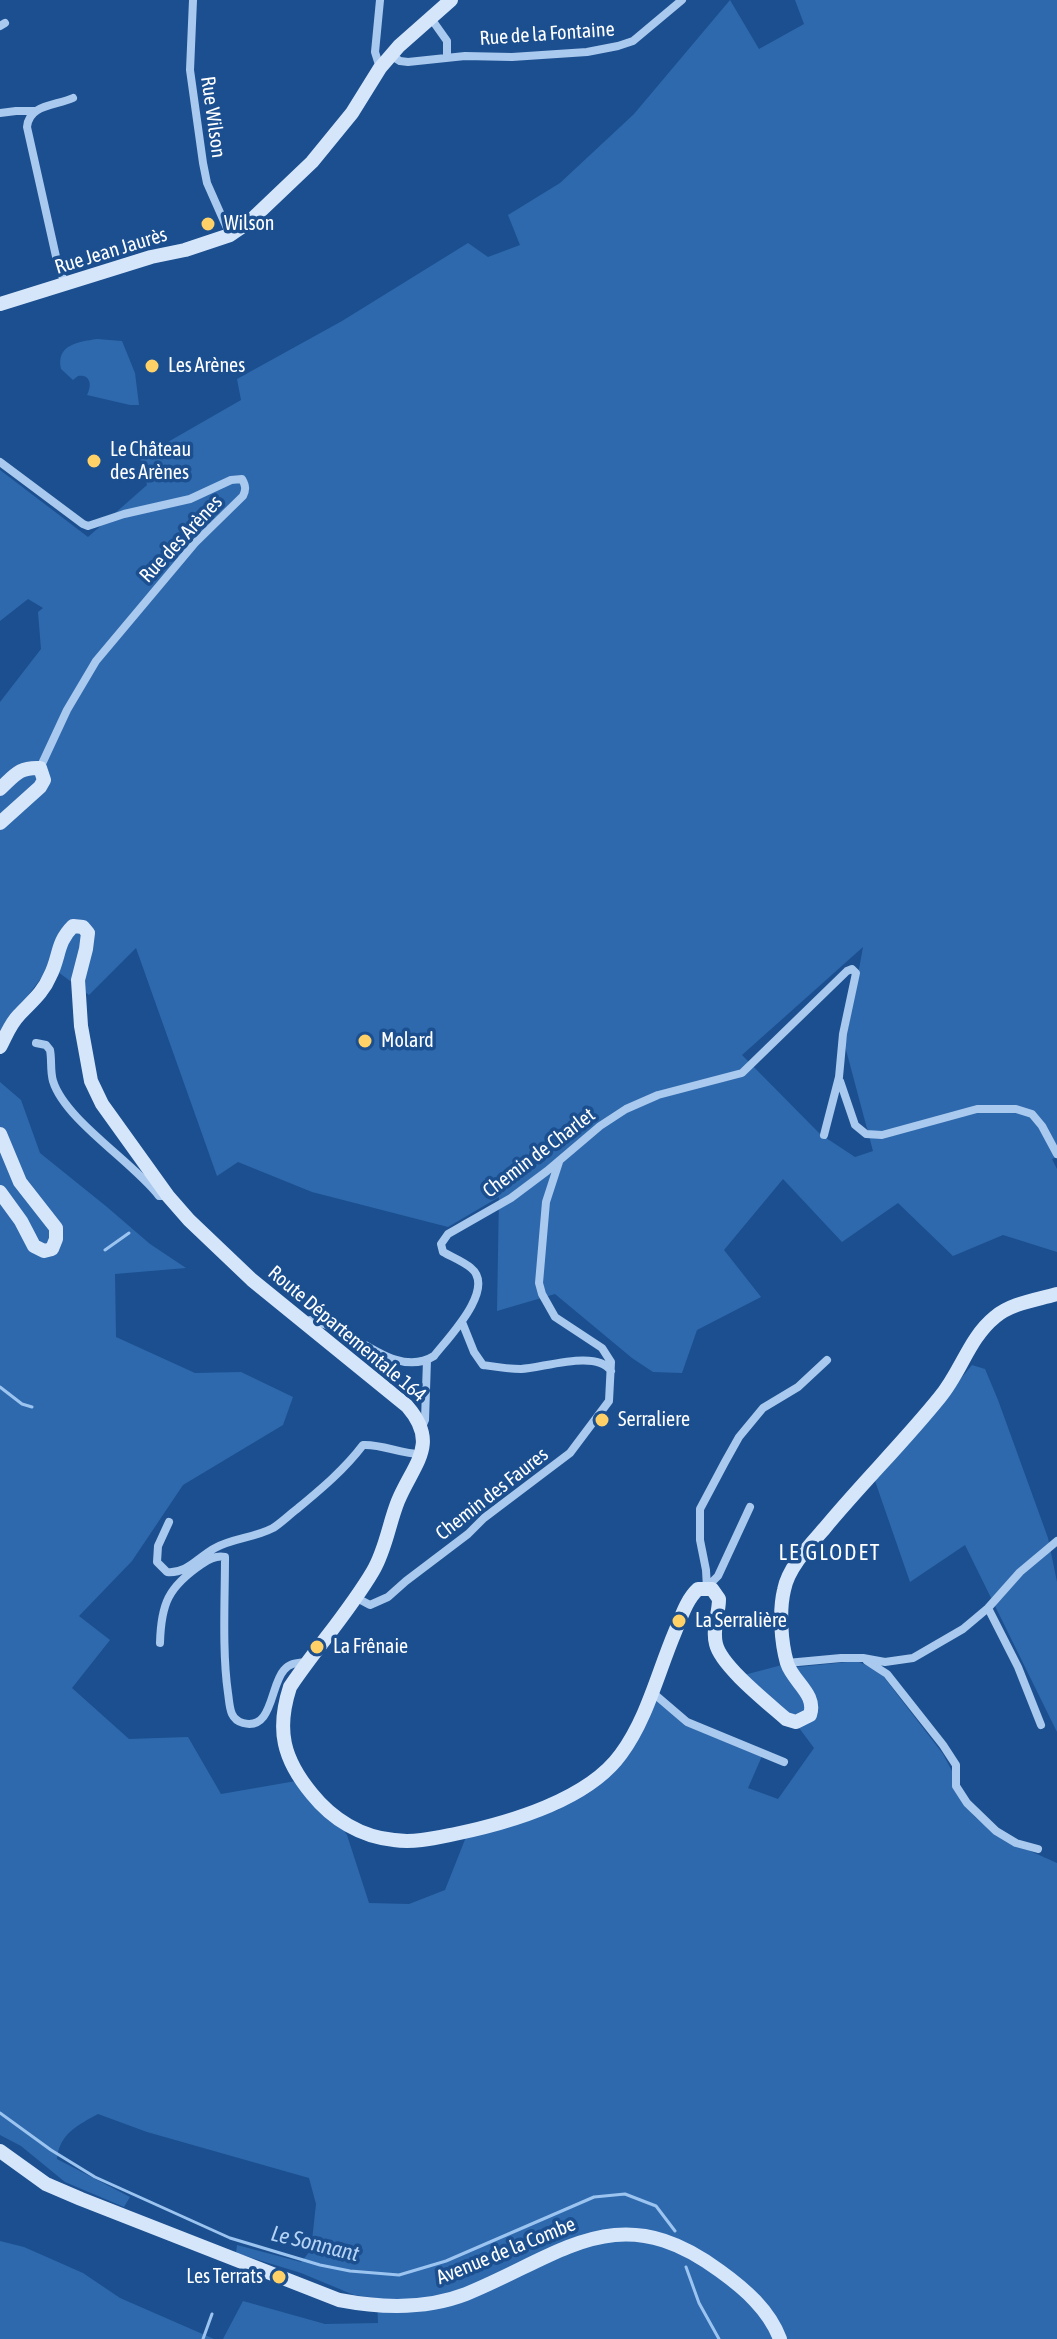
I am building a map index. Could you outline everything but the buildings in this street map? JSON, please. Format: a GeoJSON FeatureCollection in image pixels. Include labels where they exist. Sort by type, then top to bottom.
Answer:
{"type":"FeatureCollection","features":[{"type":"Feature","properties":{"kind":"street","name":"Rue Wilson"},"geometry":{"type":"LineString","coordinates":[[193,0],[190,70],[201,150],[207,183],[230,235]]}},
{"type":"Feature","properties":{"kind":"street"},"geometry":{"type":"LineString","coordinates":[[380,0],[375,52],[380,68]]}},
{"type":"Feature","properties":{"kind":"street"},"geometry":{"type":"LineString","coordinates":[[433,20],[451,0]]}},
{"type":"Feature","properties":{"kind":"street"},"geometry":{"type":"LineString","coordinates":[[433,20],[461,0]]}},
{"type":"Feature","properties":{"kind":"street","name":"Rue de la Fontaine"},"geometry":{"type":"LineString","coordinates":[[392,56],[408,62],[587,52],[627,44],[682,0]]}},
{"type":"Feature","properties":{"kind":"street","name":"Rue Jean Jaurès"},"geometry":{"type":"LineString","coordinates":[[0,304],[230,235],[249,222],[312,162],[352,113],[380,68],[433,20]]}},
{"type":"Feature","properties":{"kind":"street"},"geometry":{"type":"LineString","coordinates":[[433,20],[447,41],[447,58]]}},
{"type":"Feature","properties":{"kind":"street"},"geometry":{"type":"LineString","coordinates":[[65,285],[27,127],[34,111],[73,98]]}},
{"type":"Feature","properties":{"kind":"street"},"geometry":{"type":"LineString","coordinates":[[0,113],[34,111]]}},
{"type":"Feature","properties":{"kind":"street","name":"Rue des Arènes"},"geometry":{"type":"LineString","coordinates":[[0,462],[88,526],[190,499],[231,480],[242,479],[245,484],[243,496],[195,543],[96,661],[67,710],[40,768]]}},
{"type":"Feature","properties":{"kind":"street"},"geometry":{"type":"LineString","coordinates":[[0,789],[20,770],[40,768],[44,780],[40,787],[0,823]]}},
{"type":"Feature","properties":{"kind":"street","name":"Route Départementale 164"},"geometry":{"type":"LineString","coordinates":[[0,1047],[17,1016],[45,988],[64,935],[73,926],[83,927],[88,933],[78,980],[81,1026],[91,1081],[102,1104],[168,1196],[231,1261],[407,1406],[422,1427],[422,1454],[393,1512],[375,1569],[290,1687],[283,1708],[282,1735],[296,1771],[322,1806],[339,1821],[394,1840],[425,1840],[519,1817],[557,1802],[590,1783],[620,1756],[635,1731],[684,1610],[693,1593],[707,1588]]}},
{"type":"Feature","properties":{"kind":"street","name":"Chemin de Charlet"},"geometry":{"type":"LineString","coordinates":[[427,1360],[434,1356],[462,1322],[475,1298],[476,1274],[472,1268],[443,1252],[441,1244],[448,1234],[511,1198],[600,1126],[626,1109],[647,1099],[742,1073],[847,971],[854,969],[856,973],[843,1034],[839,1077]]}},
{"type":"Feature","properties":{"kind":"street"},"geometry":{"type":"LineString","coordinates":[[36,1043],[46,1045],[50,1050],[52,1079],[77,1117],[148,1182],[159,1196],[168,1196]]}},
{"type":"Feature","properties":{"kind":"street"},"geometry":{"type":"LineString","coordinates":[[824,1135],[839,1077]]}},
{"type":"Feature","properties":{"kind":"street"},"geometry":{"type":"LineString","coordinates":[[839,1077],[855,1125],[866,1134],[882,1135],[977,1109],[1016,1109],[1032,1114],[1057,1154]]}},
{"type":"Feature","properties":{"kind":"street"},"geometry":{"type":"LineString","coordinates":[[0,1134],[20,1182],[56,1228],[52,1249],[44,1251],[34,1246],[0,1192]]}},
{"type":"Feature","properties":{"kind":"street"},"geometry":{"type":"LineString","coordinates":[[560,1160],[546,1202],[539,1283],[555,1317],[602,1348],[611,1362],[611,1372]]}},
{"type":"Feature","properties":{"kind":"street"},"geometry":{"type":"LineString","coordinates":[[707,1588],[719,1599],[716,1645],[723,1659],[786,1719],[796,1722],[810,1715],[812,1699],[793,1677],[783,1642],[784,1588],[799,1560],[947,1388],[984,1326],[1010,1308],[1057,1294]]}},
{"type":"Feature","properties":{"kind":"street"},"geometry":{"type":"LineString","coordinates":[[305,1323],[310,1320],[337,1329],[382,1355],[403,1362],[427,1360],[425,1420],[422,1427]]}},
{"type":"Feature","properties":{"kind":"street"},"geometry":{"type":"LineString","coordinates":[[462,1322],[483,1365],[524,1369],[576,1361],[604,1364],[611,1372]]}},
{"type":"Feature","properties":{"kind":"street"},"geometry":{"type":"LineString","coordinates":[[707,1588],[700,1540],[700,1509],[739,1437],[763,1408],[798,1387],[827,1360]]}},
{"type":"Feature","properties":{"kind":"street","name":"Chemin des Faures"},"geometry":{"type":"LineString","coordinates":[[355,1597],[370,1605],[388,1597],[570,1453],[609,1401],[611,1372]]}},
{"type":"Feature","properties":{"kind":"street"},"geometry":{"type":"LineString","coordinates":[[169,1522],[158,1546],[157,1562],[167,1572],[178,1573],[213,1549],[274,1528],[347,1466],[363,1445],[377,1444],[391,1450],[422,1454]]}},
{"type":"Feature","properties":{"kind":"street"},"geometry":{"type":"LineString","coordinates":[[707,1588],[718,1576],[750,1507]]}},
{"type":"Feature","properties":{"kind":"street"},"geometry":{"type":"LineString","coordinates":[[787,1663],[863,1658],[885,1662],[913,1658],[963,1629],[988,1608],[1020,1572],[1057,1541]]}},
{"type":"Feature","properties":{"kind":"street"},"geometry":{"type":"LineString","coordinates":[[160,1643],[161,1616],[171,1592],[185,1576],[220,1555],[225,1557],[226,1683],[231,1714],[238,1722],[260,1722],[281,1673],[292,1663],[307,1662]]}},
{"type":"Feature","properties":{"kind":"street"},"geometry":{"type":"LineString","coordinates":[[988,1608],[1018,1667],[1041,1725]]}},
{"type":"Feature","properties":{"kind":"street"},"geometry":{"type":"LineString","coordinates":[[863,1658],[887,1674],[943,1745],[956,1765],[956,1786],[967,1803],[996,1831],[1016,1843],[1038,1849]]}},
{"type":"Feature","properties":{"kind":"street"},"geometry":{"type":"LineString","coordinates":[[651,1692],[687,1722],[784,1762]]}},
{"type":"Feature","properties":{"kind":"street","name":"Avenue de la Combe"},"geometry":{"type":"LineString","coordinates":[[0,2151],[46,2184],[81,2199],[339,2300],[370,2306],[417,2306],[464,2295],[553,2252],[595,2237],[619,2234],[657,2239],[706,2260],[737,2284],[766,2313],[780,2339]]}},
{"type":"Feature","properties":{"kind":"shaded area"},"geometry":{"type":"Polygon","coordinates":[[[730,0],[759,49],[804,24],[795,0],[1057,0],[1057,1157],[1052,1159],[1057,1169],[1057,1252],[1003,1235],[953,1256],[898,1203],[842,1242],[783,1179],[724,1250],[761,1297],[697,1330],[682,1373],[653,1372],[555,1294],[497,1311],[499,1197],[448,1227],[312,1192],[238,1162],[217,1176],[136,948],[89,995],[50,966],[0,1033],[0,702],[41,649],[38,612],[43,608],[28,599],[0,621],[0,470],[88,537],[147,485],[140,458],[241,400],[237,379],[342,321],[468,243],[488,257],[520,245],[508,215],[560,183],[634,114],[730,0]],[[863,947],[742,1055],[820,1134],[855,1157],[873,1151],[845,1046],[863,947]]]}},
{"type":"Feature","properties":{"kind":"shaded area"},"geometry":{"type":"Polygon","coordinates":[[[97,339],[122,341],[135,373],[139,405],[87,395],[90,385],[86,377],[78,376],[73,380],[61,369],[60,361],[65,350],[76,343],[97,339]]]}},
{"type":"Feature","properties":{"kind":"shaded area"},"geometry":{"type":"Polygon","coordinates":[[[0,1082],[21,1100],[40,1153],[150,1244],[186,1268],[115,1274],[116,1337],[195,1373],[241,1372],[293,1397],[283,1425],[183,1485],[132,1561],[79,1616],[110,1640],[72,1688],[129,1739],[188,1737],[221,1794],[296,1781],[316,1789],[347,1835],[369,1903],[409,1904],[445,1890],[466,1837],[558,1810],[610,1774],[655,1698],[684,1725],[762,1756],[748,1788],[778,1799],[814,1748],[788,1713],[744,1675],[782,1665],[798,1667],[857,1661],[880,1672],[943,1754],[952,1771],[953,1789],[975,1817],[1001,1838],[1057,1863],[1057,2339],[223,2339],[243,2301],[325,2324],[378,2323],[377,2298],[354,2295],[301,2273],[236,2253],[237,2245],[301,2262],[311,2250],[316,2204],[309,2178],[147,2132],[98,2114],[77,2126],[66,2137],[57,2159],[130,2197],[124,2207],[65,2182],[21,2146],[0,2135],[0,1082]]]}},
{"type":"Feature","properties":{"kind":"shaded area"},"geometry":{"type":"Polygon","coordinates":[[[972,1365],[985,1369],[1048,1538],[1057,1582],[1057,1732],[965,1545],[910,1582],[874,1478],[903,1449],[972,1365]]]}},
{"type":"Feature","properties":{"kind":"shaded area"},"geometry":{"type":"Polygon","coordinates":[[[0,2241],[24,2247],[83,2273],[120,2298],[214,2339],[0,2339],[0,2241]]]}},
{"type":"Feature","properties":{"kind":"waterway"},"geometry":{"type":"LineString","coordinates":[[105,1250],[129,1233]]}},
{"type":"Feature","properties":{"kind":"waterway"},"geometry":{"type":"LineString","coordinates":[[0,1387],[22,1404],[32,1407]]}},
{"type":"Feature","properties":{"kind":"waterway","name":"Le Sonnant"},"geometry":{"type":"LineString","coordinates":[[0,2113],[95,2177],[230,2238],[350,2271],[399,2275],[446,2261],[594,2197],[625,2194],[656,2206],[675,2231]]}},
{"type":"Feature","properties":{"kind":"waterway","name":"Le Sonnant"},"geometry":{"type":"LineString","coordinates":[[686,2267],[699,2303],[719,2339]]}},
{"type":"Feature","properties":{"kind":"waterway"},"geometry":{"type":"LineString","coordinates":[[203,2339],[212,2314]]}},
{"type":"Feature","properties":{"kind":"place","name":"Wilson"},"geometry":{"type":"Point","coordinates":[208,224]}},
{"type":"Feature","properties":{"kind":"place","name":"Les Arènes"},"geometry":{"type":"Point","coordinates":[152,366]}},
{"type":"Feature","properties":{"kind":"place","name":"Le Château des Arènes"},"geometry":{"type":"Point","coordinates":[94,461]}},
{"type":"Feature","properties":{"kind":"place","name":"Molard"},"geometry":{"type":"Point","coordinates":[365,1041]}},
{"type":"Feature","properties":{"kind":"place","name":"Serraliere"},"geometry":{"type":"Point","coordinates":[602,1420]}},
{"type":"Feature","properties":{"kind":"place","name":"La Serralière"},"geometry":{"type":"Point","coordinates":[679,1621]}},
{"type":"Feature","properties":{"kind":"place","name":"La Frênaie"},"geometry":{"type":"Point","coordinates":[317,1647]}},
{"type":"Feature","properties":{"kind":"place","name":"Les Terrats"},"geometry":{"type":"Point","coordinates":[279,2277]}},
{"type":"Feature","properties":{"kind":"district","name":"LE GLODET"},"geometry":{"type":"Point","coordinates":[830,1553]}}]}
